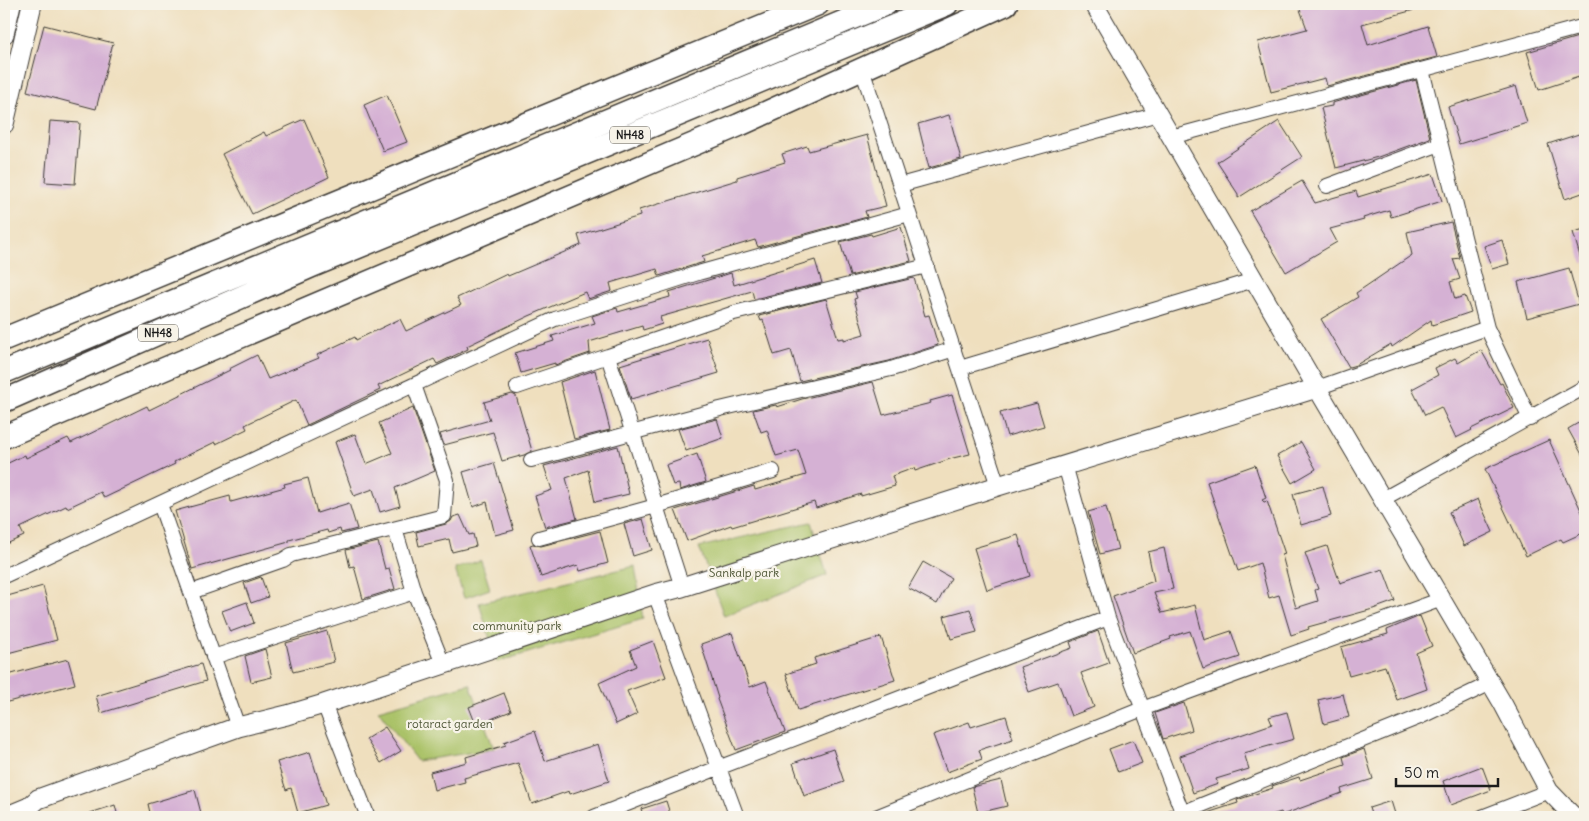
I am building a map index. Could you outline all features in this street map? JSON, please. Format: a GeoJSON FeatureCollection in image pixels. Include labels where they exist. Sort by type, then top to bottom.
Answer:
{"type":"FeatureCollection","features":[{"type":"Feature","properties":{"kind":"highway"},"geometry":{"type":"LineString","coordinates":[[4,339],[818,4]]}},
{"type":"Feature","properties":{"kind":"highway","name":"NH48"},"geometry":{"type":"LineString","coordinates":[[4,401],[311,255],[886,4]]}},
{"type":"Feature","properties":{"kind":"highway","name":"NH48"},"geometry":{"type":"LineString","coordinates":[[4,372],[730,93],[947,4]]}},
{"type":"Feature","properties":{"kind":"highway"},"geometry":{"type":"LineString","coordinates":[[4,437],[739,125],[1006,4]]}},
{"type":"Feature","properties":{"kind":"highway"},"geometry":{"type":"LineString","coordinates":[[730,93],[739,125]]}},
{"type":"Feature","properties":{"kind":"main road"},"geometry":{"type":"LineString","coordinates":[[4,34],[11,4]]}},
{"type":"Feature","properties":{"kind":"main road"},"geometry":{"type":"LineString","coordinates":[[4,124],[32,4]]}},
{"type":"Feature","properties":{"kind":"main road"},"geometry":{"type":"LineString","coordinates":[[5,817],[29,807],[38,799],[238,727],[324,704],[655,594],[1317,388]]}},
{"type":"Feature","properties":{"kind":"main road"},"geometry":{"type":"LineString","coordinates":[[4,805],[28,797],[38,799]]}},
{"type":"Feature","properties":{"kind":"street"},"geometry":{"type":"LineString","coordinates":[[1094,4],[1491,683],[1549,791],[1574,817]]}},
{"type":"Feature","properties":{"kind":"street"},"geometry":{"type":"LineString","coordinates":[[1171,137],[1585,26]]}},
{"type":"Feature","properties":{"kind":"street"},"geometry":{"type":"LineString","coordinates":[[862,69],[998,486]]}},
{"type":"Feature","properties":{"kind":"street"},"geometry":{"type":"LineString","coordinates":[[1422,70],[1487,328],[1530,418]]}},
{"type":"Feature","properties":{"kind":"street"},"geometry":{"type":"LineString","coordinates":[[900,185],[1158,114]]}},
{"type":"Feature","properties":{"kind":"street"},"geometry":{"type":"LineString","coordinates":[[1327,186],[1440,144]]}},
{"type":"Feature","properties":{"kind":"street"},"geometry":{"type":"LineString","coordinates":[[4,576],[556,319],[698,273],[910,214]]}},
{"type":"Feature","properties":{"kind":"street"},"geometry":{"type":"LineString","coordinates":[[518,387],[734,313],[927,266]]}},
{"type":"Feature","properties":{"kind":"street"},"geometry":{"type":"LineString","coordinates":[[960,368],[1254,280]]}},
{"type":"Feature","properties":{"kind":"street"},"geometry":{"type":"LineString","coordinates":[[1317,388],[1487,328]]}},
{"type":"Feature","properties":{"kind":"street"},"geometry":{"type":"LineString","coordinates":[[531,460],[720,409],[891,369],[954,349]]}},
{"type":"Feature","properties":{"kind":"street"},"geometry":{"type":"LineString","coordinates":[[608,356],[682,587]]}},
{"type":"Feature","properties":{"kind":"street"},"geometry":{"type":"LineString","coordinates":[[191,592],[283,560],[291,555],[444,516],[447,480],[414,385]]}},
{"type":"Feature","properties":{"kind":"street"},"geometry":{"type":"LineString","coordinates":[[1383,499],[1585,387]]}},
{"type":"Feature","properties":{"kind":"street"},"geometry":{"type":"LineString","coordinates":[[1065,465],[1108,618],[1180,816],[1422,716],[1491,683]]}},
{"type":"Feature","properties":{"kind":"street"},"geometry":{"type":"LineString","coordinates":[[539,538],[773,471]]}},
{"type":"Feature","properties":{"kind":"street"},"geometry":{"type":"LineString","coordinates":[[160,504],[238,727]]}},
{"type":"Feature","properties":{"kind":"street"},"geometry":{"type":"LineString","coordinates":[[395,529],[414,592],[444,664]]}},
{"type":"Feature","properties":{"kind":"street"},"geometry":{"type":"LineString","coordinates":[[213,657],[414,592]]}},
{"type":"Feature","properties":{"kind":"street"},"geometry":{"type":"LineString","coordinates":[[655,594],[737,817]]}},
{"type":"Feature","properties":{"kind":"street"},"geometry":{"type":"LineString","coordinates":[[876,817],[1142,709],[1442,599]]}},
{"type":"Feature","properties":{"kind":"street"},"geometry":{"type":"LineString","coordinates":[[594,817],[1108,618]]}},
{"type":"Feature","properties":{"kind":"street"},"geometry":{"type":"LineString","coordinates":[[324,704],[368,817]]}},
{"type":"Feature","properties":{"kind":"street"},"geometry":{"type":"LineString","coordinates":[[1482,817],[1549,791]]}},
{"type":"Feature","properties":{"kind":"green space","name":"Sankalp park"},"geometry":{"type":"Polygon","coordinates":[[[811,522],[827,575],[724,616],[699,547],[811,522]]]}},
{"type":"Feature","properties":{"kind":"green space"},"geometry":{"type":"Polygon","coordinates":[[[481,560],[490,589],[464,598],[455,569],[481,560]]]}},
{"type":"Feature","properties":{"kind":"green space","name":"community park"},"geometry":{"type":"Polygon","coordinates":[[[635,566],[643,619],[497,662],[479,603],[635,566]]]}},
{"type":"Feature","properties":{"kind":"green space","name":"rotaract garden"},"geometry":{"type":"Polygon","coordinates":[[[470,684],[494,749],[417,761],[378,710],[470,684]]]}},
{"type":"Feature","properties":{"kind":"building"},"geometry":{"type":"Polygon","coordinates":[[[1298,4],[1424,4],[1425,7],[1362,24],[1368,45],[1428,26],[1437,57],[1327,86],[1325,78],[1271,92],[1258,42],[1307,29],[1298,4]]]}},
{"type":"Feature","properties":{"kind":"building"},"geometry":{"type":"Polygon","coordinates":[[[44,25],[113,43],[96,109],[27,91],[44,25]]]}},
{"type":"Feature","properties":{"kind":"building"},"geometry":{"type":"Polygon","coordinates":[[[1585,35],[1585,75],[1539,90],[1527,52],[1585,35]]]}},
{"type":"Feature","properties":{"kind":"building"},"geometry":{"type":"Polygon","coordinates":[[[1416,80],[1430,138],[1378,157],[1336,168],[1321,108],[1332,106],[1332,103],[1416,80]]]}},
{"type":"Feature","properties":{"kind":"building"},"geometry":{"type":"Polygon","coordinates":[[[1516,86],[1527,123],[1459,144],[1448,107],[1516,86]]]}},
{"type":"Feature","properties":{"kind":"building"},"geometry":{"type":"Polygon","coordinates":[[[387,95],[407,142],[383,151],[364,105],[387,95]]]}},
{"type":"Feature","properties":{"kind":"building"},"geometry":{"type":"Polygon","coordinates":[[[949,115],[961,159],[929,168],[918,124],[949,115]]]}},
{"type":"Feature","properties":{"kind":"building"},"geometry":{"type":"Polygon","coordinates":[[[304,119],[329,177],[252,214],[222,154],[264,132],[266,136],[304,119]]]}},
{"type":"Feature","properties":{"kind":"building"},"geometry":{"type":"Polygon","coordinates":[[[50,121],[80,123],[75,184],[45,182],[50,121]]]}},
{"type":"Feature","properties":{"kind":"building"},"geometry":{"type":"Polygon","coordinates":[[[1279,121],[1302,157],[1238,198],[1238,194],[1217,162],[1279,121]]]}},
{"type":"Feature","properties":{"kind":"building"},"geometry":{"type":"Polygon","coordinates":[[[1585,132],[1585,192],[1565,199],[1548,144],[1585,132]]]}},
{"type":"Feature","properties":{"kind":"building"},"geometry":{"type":"Polygon","coordinates":[[[867,135],[886,206],[865,211],[867,217],[758,247],[755,240],[702,256],[704,262],[659,276],[657,269],[610,283],[612,291],[588,299],[585,292],[467,346],[468,349],[437,364],[434,359],[378,386],[380,390],[307,425],[296,400],[245,425],[247,429],[216,444],[215,442],[174,462],[175,464],[104,498],[101,492],[20,528],[24,536],[4,545],[4,465],[25,455],[26,458],[68,438],[71,443],[147,406],[149,410],[257,355],[268,379],[319,358],[317,355],[355,337],[356,340],[400,319],[406,331],[461,305],[457,298],[507,274],[508,276],[581,245],[578,235],[640,216],[639,210],[737,180],[737,177],[785,162],[782,154],[807,146],[809,151],[867,135]]]}},
{"type":"Feature","properties":{"kind":"building"},"geometry":{"type":"Polygon","coordinates":[[[1433,174],[1442,201],[1391,217],[1389,210],[1363,218],[1364,220],[1330,229],[1337,242],[1286,272],[1250,211],[1302,181],[1315,203],[1356,191],[1358,197],[1433,174]]]}},
{"type":"Feature","properties":{"kind":"building"},"geometry":{"type":"Polygon","coordinates":[[[1451,222],[1460,258],[1453,259],[1460,279],[1450,282],[1455,299],[1465,296],[1471,312],[1432,325],[1431,320],[1392,347],[1391,344],[1356,365],[1349,367],[1321,319],[1358,297],[1356,293],[1412,255],[1407,232],[1451,222]]]}},
{"type":"Feature","properties":{"kind":"building"},"geometry":{"type":"Polygon","coordinates":[[[901,227],[911,261],[850,276],[840,242],[871,234],[872,236],[901,227]]]}},
{"type":"Feature","properties":{"kind":"building"},"geometry":{"type":"Polygon","coordinates":[[[1585,229],[1585,263],[1582,263],[1573,232],[1585,229]]]}},
{"type":"Feature","properties":{"kind":"building"},"geometry":{"type":"Polygon","coordinates":[[[1502,240],[1509,264],[1492,269],[1484,246],[1502,240]]]}},
{"type":"Feature","properties":{"kind":"building"},"geometry":{"type":"Polygon","coordinates":[[[815,260],[822,283],[754,299],[752,291],[660,317],[662,324],[643,330],[642,326],[589,342],[590,353],[555,365],[555,363],[521,373],[515,353],[554,341],[552,336],[595,323],[592,316],[617,308],[618,312],[670,297],[669,292],[731,273],[734,285],[815,260]]]}},
{"type":"Feature","properties":{"kind":"building"},"geometry":{"type":"Polygon","coordinates":[[[1569,268],[1579,304],[1527,318],[1518,282],[1569,268]]]}},
{"type":"Feature","properties":{"kind":"building"},"geometry":{"type":"Polygon","coordinates":[[[914,278],[925,316],[929,315],[938,345],[889,361],[800,381],[791,350],[774,355],[763,320],[761,321],[759,316],[826,299],[838,339],[844,338],[844,340],[864,334],[854,299],[857,298],[855,292],[914,278]]]}},
{"type":"Feature","properties":{"kind":"building"},"geometry":{"type":"Polygon","coordinates":[[[707,338],[719,373],[631,399],[620,365],[707,338]]]}},
{"type":"Feature","properties":{"kind":"building"},"geometry":{"type":"Polygon","coordinates":[[[1481,350],[1500,384],[1502,383],[1514,408],[1456,438],[1441,407],[1425,415],[1412,389],[1438,375],[1435,368],[1455,358],[1458,363],[1481,350]]]}},
{"type":"Feature","properties":{"kind":"building"},"geometry":{"type":"Polygon","coordinates":[[[595,370],[610,430],[574,439],[560,382],[595,370]]]}},
{"type":"Feature","properties":{"kind":"building"},"geometry":{"type":"Polygon","coordinates":[[[873,382],[883,415],[931,403],[930,401],[952,395],[970,454],[915,471],[914,468],[892,476],[895,486],[816,508],[814,502],[732,527],[731,525],[687,541],[675,510],[754,486],[755,490],[806,475],[798,450],[776,456],[767,430],[761,432],[753,410],[776,405],[777,407],[873,382]]]}},
{"type":"Feature","properties":{"kind":"building"},"geometry":{"type":"Polygon","coordinates":[[[512,394],[516,396],[532,451],[502,461],[493,432],[444,445],[440,434],[490,420],[484,402],[512,394]]]}},
{"type":"Feature","properties":{"kind":"building"},"geometry":{"type":"Polygon","coordinates":[[[1037,403],[1044,426],[1007,436],[1000,413],[1037,403]]]}},
{"type":"Feature","properties":{"kind":"building"},"geometry":{"type":"Polygon","coordinates":[[[413,408],[435,471],[395,488],[400,506],[380,512],[373,489],[354,496],[335,442],[355,434],[366,464],[392,453],[379,423],[413,408]]]}},
{"type":"Feature","properties":{"kind":"building"},"geometry":{"type":"Polygon","coordinates":[[[717,419],[723,438],[686,451],[678,429],[717,419]]]}},
{"type":"Feature","properties":{"kind":"building"},"geometry":{"type":"Polygon","coordinates":[[[1585,419],[1585,460],[1568,429],[1585,419]]]}},
{"type":"Feature","properties":{"kind":"building"},"geometry":{"type":"Polygon","coordinates":[[[1549,440],[1585,519],[1585,532],[1563,542],[1561,539],[1526,556],[1485,469],[1549,440]]]}},
{"type":"Feature","properties":{"kind":"building"},"geometry":{"type":"Polygon","coordinates":[[[1301,442],[1316,469],[1292,483],[1277,456],[1301,442]]]}},
{"type":"Feature","properties":{"kind":"building"},"geometry":{"type":"Polygon","coordinates":[[[618,446],[629,494],[595,502],[588,470],[566,478],[577,519],[545,527],[535,496],[552,490],[544,466],[618,446]]]}},
{"type":"Feature","properties":{"kind":"building"},"geometry":{"type":"Polygon","coordinates":[[[697,454],[706,482],[680,490],[679,484],[673,485],[666,465],[697,454]]]}},
{"type":"Feature","properties":{"kind":"building"},"geometry":{"type":"Polygon","coordinates":[[[494,463],[514,530],[495,535],[487,502],[473,507],[463,472],[494,463]]]}},
{"type":"Feature","properties":{"kind":"building"},"geometry":{"type":"Polygon","coordinates":[[[1255,465],[1266,498],[1262,500],[1264,502],[1267,501],[1285,554],[1282,555],[1296,608],[1318,601],[1315,590],[1318,589],[1305,553],[1327,546],[1340,583],[1383,569],[1395,601],[1308,627],[1309,629],[1291,635],[1279,595],[1269,598],[1260,563],[1238,571],[1207,482],[1255,465]]]}},
{"type":"Feature","properties":{"kind":"building"},"geometry":{"type":"Polygon","coordinates":[[[308,478],[317,513],[349,503],[357,529],[341,533],[340,529],[328,533],[327,530],[192,569],[175,511],[230,496],[231,502],[285,487],[284,484],[308,478]]]}},
{"type":"Feature","properties":{"kind":"building"},"geometry":{"type":"Polygon","coordinates":[[[1323,486],[1331,516],[1301,525],[1293,494],[1323,486]]]}},
{"type":"Feature","properties":{"kind":"building"},"geometry":{"type":"Polygon","coordinates":[[[1478,499],[1493,532],[1464,546],[1449,512],[1478,499]]]}},
{"type":"Feature","properties":{"kind":"building"},"geometry":{"type":"Polygon","coordinates":[[[1106,507],[1118,549],[1100,554],[1088,512],[1106,507]]]}},
{"type":"Feature","properties":{"kind":"building"},"geometry":{"type":"Polygon","coordinates":[[[460,515],[469,535],[473,534],[476,546],[452,552],[449,539],[419,546],[416,532],[446,524],[453,517],[460,515]]]}},
{"type":"Feature","properties":{"kind":"building"},"geometry":{"type":"Polygon","coordinates":[[[643,519],[652,550],[633,556],[624,524],[643,519]]]}},
{"type":"Feature","properties":{"kind":"building"},"geometry":{"type":"Polygon","coordinates":[[[600,531],[608,563],[580,571],[578,565],[541,577],[530,545],[541,546],[600,531]]]}},
{"type":"Feature","properties":{"kind":"building"},"geometry":{"type":"Polygon","coordinates":[[[1018,535],[1030,576],[987,590],[974,548],[1018,535]]]}},
{"type":"Feature","properties":{"kind":"building"},"geometry":{"type":"Polygon","coordinates":[[[378,542],[385,569],[389,568],[395,589],[363,599],[354,566],[350,567],[346,550],[378,542]]]}},
{"type":"Feature","properties":{"kind":"building"},"geometry":{"type":"Polygon","coordinates":[[[1164,548],[1173,589],[1154,593],[1162,613],[1195,605],[1204,640],[1231,631],[1240,657],[1203,669],[1190,631],[1170,637],[1171,639],[1133,653],[1113,596],[1154,581],[1148,552],[1164,548]]]}},
{"type":"Feature","properties":{"kind":"building"},"geometry":{"type":"Polygon","coordinates":[[[923,562],[951,578],[937,604],[908,588],[923,562]]]}},
{"type":"Feature","properties":{"kind":"building"},"geometry":{"type":"Polygon","coordinates":[[[261,577],[268,597],[251,603],[244,583],[261,577]]]}},
{"type":"Feature","properties":{"kind":"building"},"geometry":{"type":"Polygon","coordinates":[[[43,586],[57,640],[4,654],[4,597],[43,586]]]}},
{"type":"Feature","properties":{"kind":"building"},"geometry":{"type":"Polygon","coordinates":[[[247,602],[254,623],[230,632],[222,611],[247,602]]]}},
{"type":"Feature","properties":{"kind":"building"},"geometry":{"type":"Polygon","coordinates":[[[970,609],[977,632],[951,639],[944,616],[970,609]]]}},
{"type":"Feature","properties":{"kind":"building"},"geometry":{"type":"Polygon","coordinates":[[[1420,616],[1432,646],[1416,653],[1427,689],[1397,700],[1385,666],[1349,676],[1341,647],[1388,634],[1387,630],[1420,616]]]}},
{"type":"Feature","properties":{"kind":"building"},"geometry":{"type":"Polygon","coordinates":[[[327,631],[334,662],[293,672],[286,643],[327,631]]]}},
{"type":"Feature","properties":{"kind":"building"},"geometry":{"type":"Polygon","coordinates":[[[1098,631],[1109,663],[1081,673],[1094,707],[1071,716],[1058,682],[1029,692],[1020,667],[1072,648],[1070,642],[1098,631]]]}},
{"type":"Feature","properties":{"kind":"building"},"geometry":{"type":"Polygon","coordinates":[[[732,633],[750,687],[766,681],[785,732],[736,750],[717,699],[701,644],[732,633]]]}},
{"type":"Feature","properties":{"kind":"building"},"geometry":{"type":"Polygon","coordinates":[[[881,637],[895,680],[798,710],[786,674],[816,664],[814,658],[881,637]]]}},
{"type":"Feature","properties":{"kind":"building"},"geometry":{"type":"Polygon","coordinates":[[[653,641],[666,677],[627,691],[637,714],[616,724],[599,683],[636,666],[630,650],[653,641]]]}},
{"type":"Feature","properties":{"kind":"building"},"geometry":{"type":"Polygon","coordinates":[[[265,649],[272,677],[251,682],[245,656],[265,649]]]}},
{"type":"Feature","properties":{"kind":"building"},"geometry":{"type":"Polygon","coordinates":[[[68,659],[75,684],[4,703],[4,676],[68,659]]]}},
{"type":"Feature","properties":{"kind":"building"},"geometry":{"type":"Polygon","coordinates":[[[201,664],[206,681],[101,713],[96,696],[201,664]]]}},
{"type":"Feature","properties":{"kind":"building"},"geometry":{"type":"Polygon","coordinates":[[[504,693],[511,711],[476,725],[469,707],[504,693]]]}},
{"type":"Feature","properties":{"kind":"building"},"geometry":{"type":"Polygon","coordinates":[[[1343,694],[1349,717],[1324,724],[1318,700],[1343,694]]]}},
{"type":"Feature","properties":{"kind":"building"},"geometry":{"type":"Polygon","coordinates":[[[1184,703],[1192,730],[1163,739],[1155,713],[1184,703]]]}},
{"type":"Feature","properties":{"kind":"building"},"geometry":{"type":"Polygon","coordinates":[[[1287,712],[1294,739],[1244,753],[1249,769],[1216,779],[1218,784],[1193,793],[1180,756],[1272,724],[1269,717],[1287,712]]]}},
{"type":"Feature","properties":{"kind":"building"},"geometry":{"type":"Polygon","coordinates":[[[1006,716],[1013,739],[979,750],[982,759],[947,772],[933,735],[969,722],[971,727],[1006,716]]]}},
{"type":"Feature","properties":{"kind":"building"},"geometry":{"type":"Polygon","coordinates":[[[385,727],[401,751],[381,763],[366,739],[385,727]]]}},
{"type":"Feature","properties":{"kind":"building"},"geometry":{"type":"Polygon","coordinates":[[[535,731],[545,761],[598,744],[609,781],[570,794],[569,791],[532,804],[518,763],[464,778],[465,782],[434,790],[430,772],[467,762],[466,757],[506,745],[504,742],[535,731]]]}},
{"type":"Feature","properties":{"kind":"building"},"geometry":{"type":"Polygon","coordinates":[[[1133,740],[1142,763],[1118,772],[1109,749],[1133,740]]]}},
{"type":"Feature","properties":{"kind":"building"},"geometry":{"type":"Polygon","coordinates":[[[833,749],[844,782],[804,796],[793,763],[833,749]]]}},
{"type":"Feature","properties":{"kind":"building"},"geometry":{"type":"Polygon","coordinates":[[[1364,749],[1373,779],[1341,789],[1342,793],[1282,815],[1281,812],[1265,817],[1201,817],[1201,815],[1238,803],[1237,800],[1273,788],[1272,786],[1299,777],[1300,780],[1345,765],[1343,757],[1364,749]]]}},
{"type":"Feature","properties":{"kind":"building"},"geometry":{"type":"Polygon","coordinates":[[[310,752],[326,805],[298,813],[291,788],[286,790],[277,762],[310,752]]]}},
{"type":"Feature","properties":{"kind":"building"},"geometry":{"type":"Polygon","coordinates":[[[1482,766],[1491,790],[1451,805],[1443,781],[1482,766]]]}},
{"type":"Feature","properties":{"kind":"building"},"geometry":{"type":"Polygon","coordinates":[[[1001,780],[1007,806],[978,813],[972,787],[1001,780]]]}},
{"type":"Feature","properties":{"kind":"building"},"geometry":{"type":"Polygon","coordinates":[[[195,790],[202,817],[151,817],[148,804],[195,790]]]}},
{"type":"Feature","properties":{"kind":"building"},"geometry":{"type":"Polygon","coordinates":[[[666,801],[671,817],[644,817],[641,809],[666,801]]]}},
{"type":"Feature","properties":{"kind":"building"},"geometry":{"type":"Polygon","coordinates":[[[1391,801],[1396,817],[1372,817],[1369,808],[1391,801]]]}},
{"type":"Feature","properties":{"kind":"building"},"geometry":{"type":"Polygon","coordinates":[[[115,805],[118,817],[84,817],[84,815],[115,805]]]}}]}
